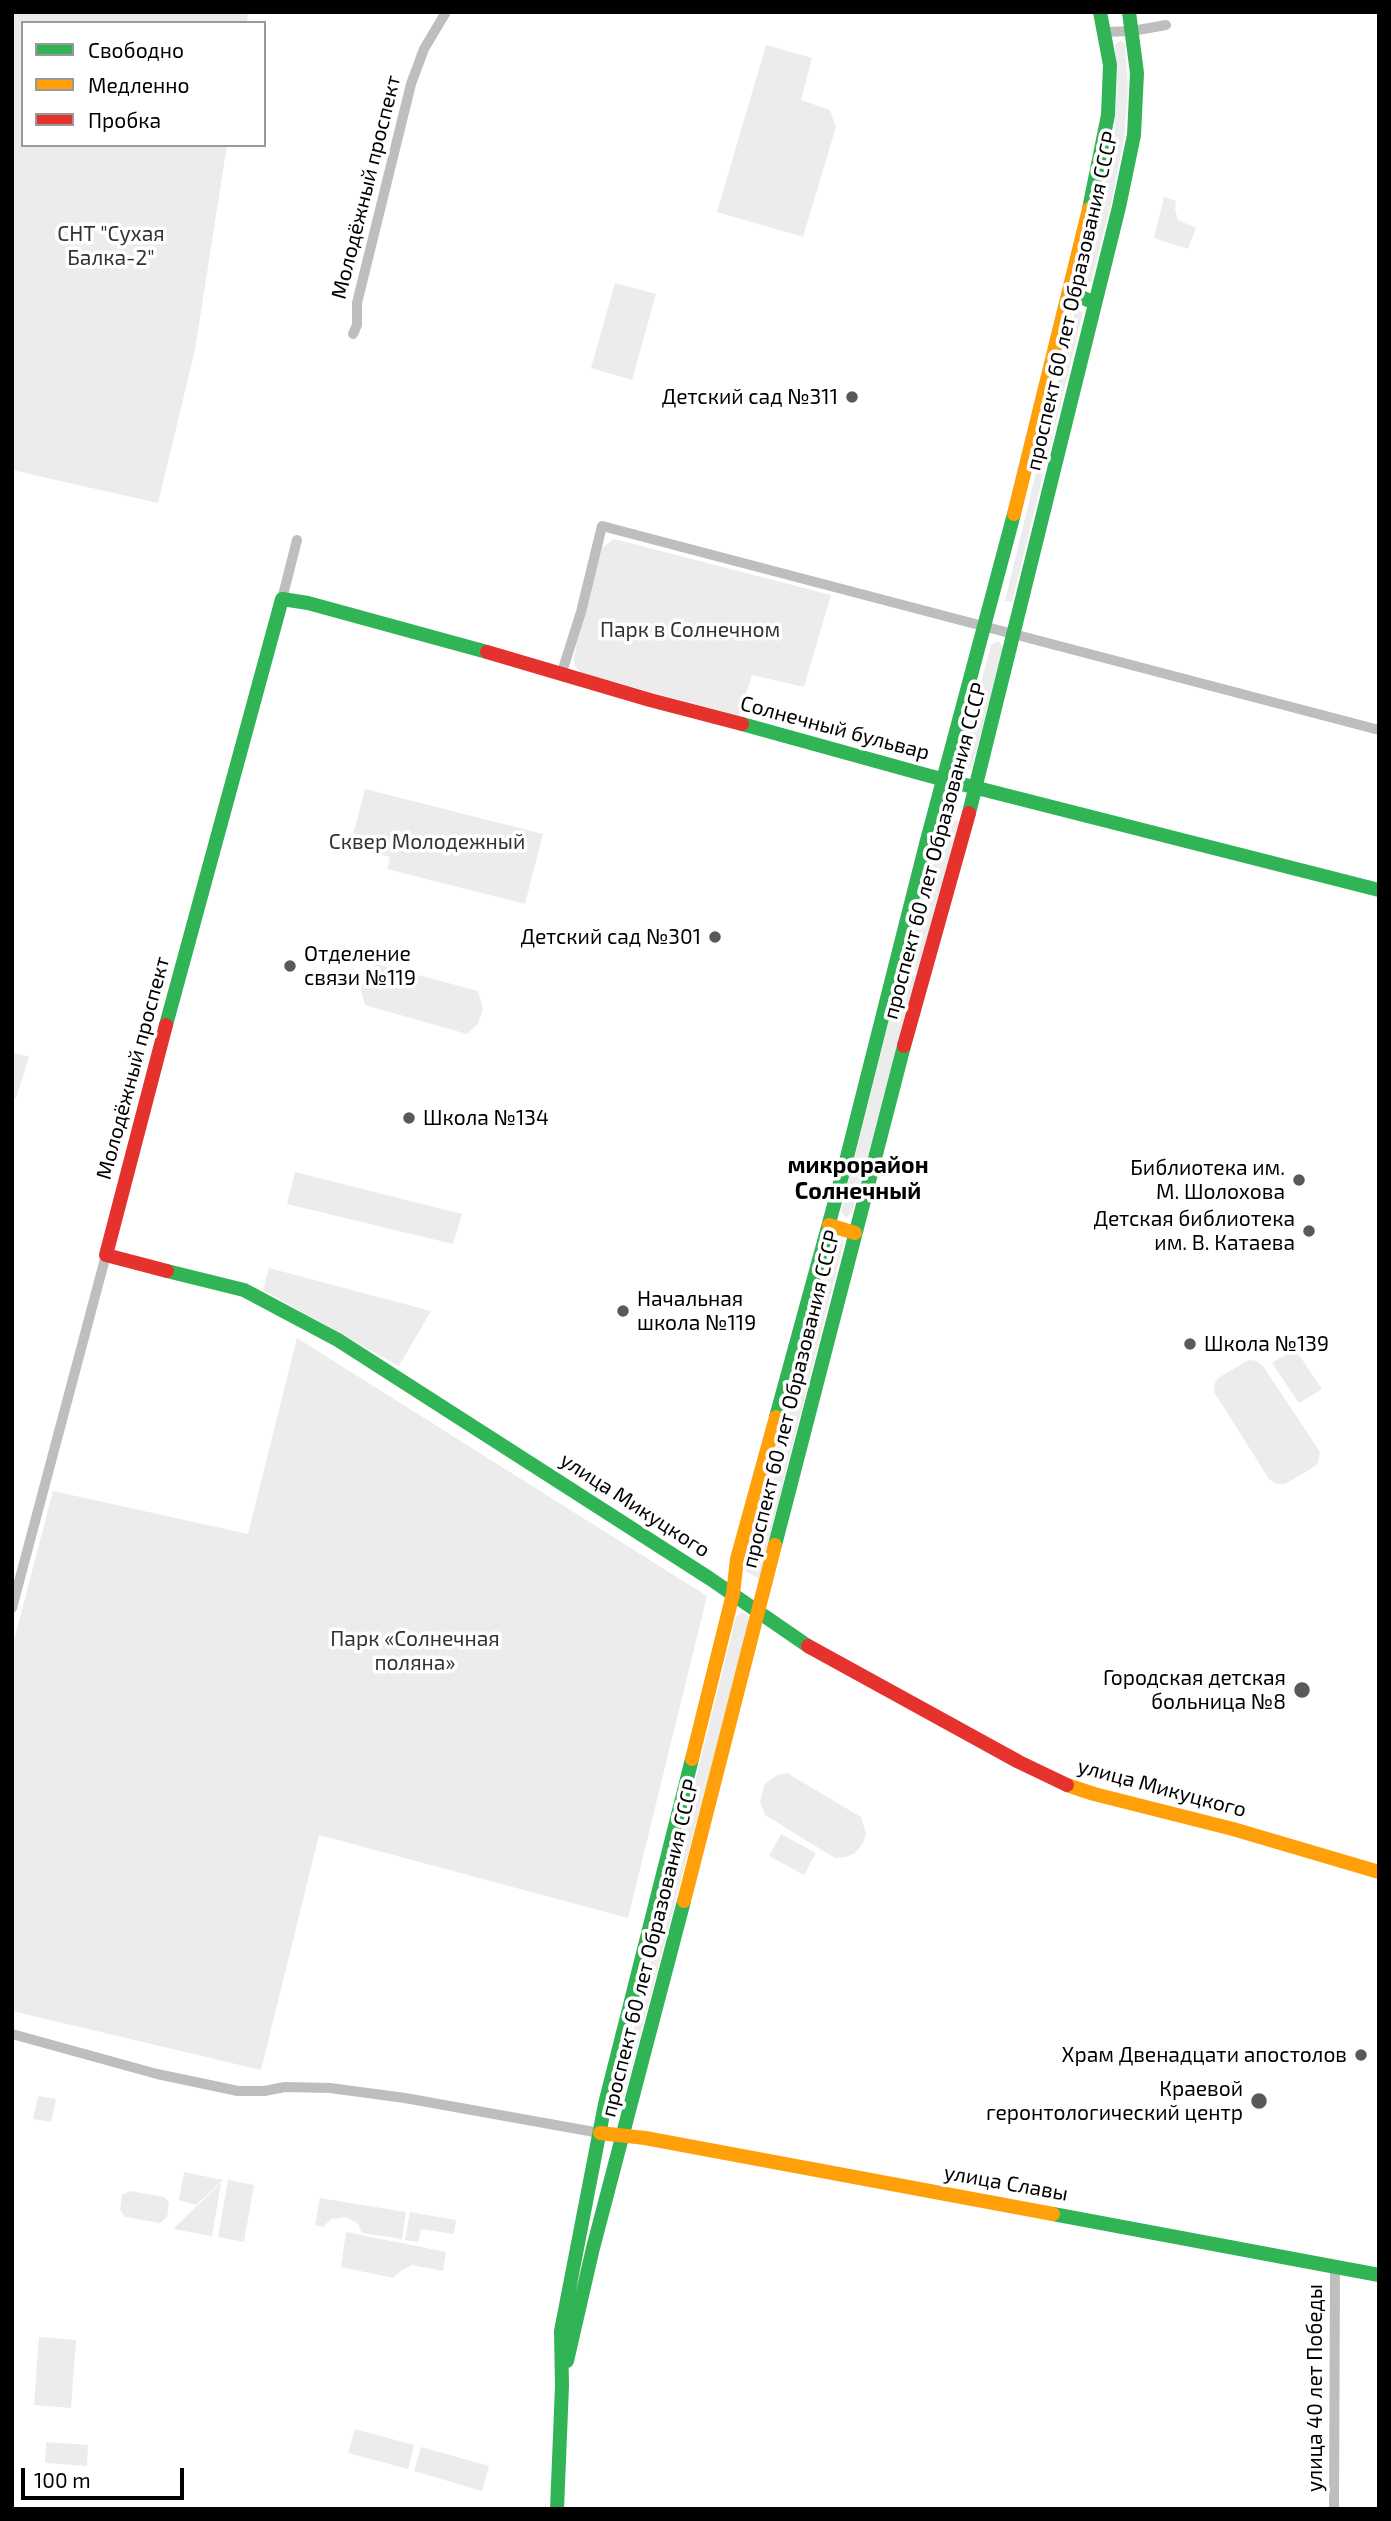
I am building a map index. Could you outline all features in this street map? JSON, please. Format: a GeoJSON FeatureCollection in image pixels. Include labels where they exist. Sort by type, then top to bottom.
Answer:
{"type":"FeatureCollection","features":[{"type":"Feature","properties":{"kind":"main road","name":"проспект 60 лет Образования СССР"},"geometry":{"type":"LineString","coordinates":[[557,2509],[562,2386],[561,2331],[605,2104],[733,1594],[737,1559],[829,1225],[985,627],[1095,186],[1108,115],[1110,65],[1100,12]]}},
{"type":"Feature","properties":{"kind":"main road","name":"проспект 60 лет Образования СССР"},"geometry":{"type":"LineString","coordinates":[[562,2386],[577,2314],[855,1233],[936,926],[976,788],[1095,303],[1134,135],[1137,74],[1129,12]]}},
{"type":"Feature","properties":{"kind":"main road"},"geometry":{"type":"LineString","coordinates":[[1069,292],[1095,303]]}},
{"type":"Feature","properties":{"kind":"main road","name":"Солнечный бульвар"},"geometry":{"type":"LineString","coordinates":[[282,599],[308,603],[562,672],[650,700],[837,748],[976,788],[1379,890]]}},
{"type":"Feature","properties":{"kind":"main road","name":"Молодёжный проспект"},"geometry":{"type":"LineString","coordinates":[[106,1255],[282,599]]}},
{"type":"Feature","properties":{"kind":"main road"},"geometry":{"type":"LineString","coordinates":[[829,1225],[855,1233]]}},
{"type":"Feature","properties":{"kind":"main road","name":"улица Микуцкого"},"geometry":{"type":"LineString","coordinates":[[106,1255],[244,1290],[338,1340],[733,1594],[787,1634],[842,1667],[1019,1762],[1070,1786],[1233,1829],[1379,1872]]}},
{"type":"Feature","properties":{"kind":"main road","name":"улица Славы"},"geometry":{"type":"LineString","coordinates":[[600,2133],[624,2135],[1379,2274]]}},
{"type":"Feature","properties":{"kind":"street","name":"Молодёжный проспект"},"geometry":{"type":"LineString","coordinates":[[354,334],[357,325],[357,303],[411,84],[424,50],[446,12]]}},
{"type":"Feature","properties":{"kind":"street"},"geometry":{"type":"LineString","coordinates":[[1105,32],[1132,31],[1166,24]]}},
{"type":"Feature","properties":{"kind":"street"},"geometry":{"type":"LineString","coordinates":[[562,672],[603,526],[1379,730]]}},
{"type":"Feature","properties":{"kind":"street","name":"Молодёжный проспект"},"geometry":{"type":"LineString","coordinates":[[282,599],[297,540]]}},
{"type":"Feature","properties":{"kind":"street","name":"Молодёжный проспект"},"geometry":{"type":"LineString","coordinates":[[12,1608],[106,1255]]}},
{"type":"Feature","properties":{"kind":"street"},"geometry":{"type":"LineString","coordinates":[[12,2034],[157,2074],[238,2091],[264,2091],[285,2087],[330,2088],[405,2098],[600,2133]]}},
{"type":"Feature","properties":{"kind":"street","name":"улица 40 лет Победы"},"geometry":{"type":"LineString","coordinates":[[1335,2266],[1335,2509]]}},
{"type":"Feature","properties":{"kind":"green space","name":"СНТ \"Сухая Балка-2\""},"geometry":{"type":"Polygon","coordinates":[[[12,12],[248,12],[247,21],[21,21],[21,147],[227,147],[195,350],[158,503],[12,470],[12,12]]]}},
{"type":"Feature","properties":{"kind":"green space"},"geometry":{"type":"Polygon","coordinates":[[[1120,40],[1125,44],[1128,89],[1124,139],[1111,204],[1089,289],[1083,286],[1083,279],[1114,137],[1117,89],[1115,45],[1120,40]]]}},
{"type":"Feature","properties":{"kind":"green space"},"geometry":{"type":"Polygon","coordinates":[[[766,45],[812,58],[801,100],[830,110],[836,127],[803,237],[717,212],[766,45]]]}},
{"type":"Feature","properties":{"kind":"green space"},"geometry":{"type":"Polygon","coordinates":[[[1164,197],[1176,201],[1178,220],[1196,228],[1188,249],[1154,238],[1164,197]]]}},
{"type":"Feature","properties":{"kind":"green space"},"geometry":{"type":"Polygon","coordinates":[[[615,283],[656,294],[632,380],[591,368],[615,283]]]}},
{"type":"Feature","properties":{"kind":"green space"},"geometry":{"type":"Polygon","coordinates":[[[1075,310],[1083,312],[1012,602],[1005,601],[1075,310]]]}},
{"type":"Feature","properties":{"kind":"green space","name":"Парк в Солнечном"},"geometry":{"type":"Polygon","coordinates":[[[614,539],[831,595],[804,687],[752,675],[739,716],[581,673],[575,666],[577,642],[602,548],[614,539]]]}},
{"type":"Feature","properties":{"kind":"green space"},"geometry":{"type":"Polygon","coordinates":[[[998,641],[1003,647],[973,764],[970,769],[964,769],[960,760],[991,645],[998,641]]]}},
{"type":"Feature","properties":{"kind":"green space","name":"Сквер Молодежный"},"geometry":{"type":"Polygon","coordinates":[[[365,789],[543,834],[525,904],[387,869],[390,857],[350,847],[365,789]]]}},
{"type":"Feature","properties":{"kind":"green space"},"geometry":{"type":"Polygon","coordinates":[[[940,817],[959,821],[918,971],[902,967],[940,817]]]}},
{"type":"Feature","properties":{"kind":"green space"},"geometry":{"type":"Polygon","coordinates":[[[377,964],[478,991],[483,1009],[478,1024],[467,1034],[365,1005],[361,992],[363,979],[377,964]]]}},
{"type":"Feature","properties":{"kind":"green space"},"geometry":{"type":"Polygon","coordinates":[[[901,973],[917,977],[866,1163],[854,1160],[901,973]]]}},
{"type":"Feature","properties":{"kind":"green space"},"geometry":{"type":"Polygon","coordinates":[[[12,1052],[29,1057],[16,1099],[12,1097],[12,1052]]]}},
{"type":"Feature","properties":{"kind":"green space"},"geometry":{"type":"Polygon","coordinates":[[[852,1166],[864,1170],[852,1212],[846,1218],[841,1211],[852,1166]]]}},
{"type":"Feature","properties":{"kind":"green space"},"geometry":{"type":"Polygon","coordinates":[[[295,1172],[462,1214],[453,1244],[287,1204],[295,1172]]]}},
{"type":"Feature","properties":{"kind":"green space"},"geometry":{"type":"Polygon","coordinates":[[[834,1240],[843,1240],[843,1245],[759,1579],[745,1571],[746,1565],[831,1246],[834,1240]]]}},
{"type":"Feature","properties":{"kind":"green space"},"geometry":{"type":"Polygon","coordinates":[[[269,1268],[431,1311],[399,1366],[263,1290],[269,1268]]]}},
{"type":"Feature","properties":{"kind":"green space","name":"Парк «Солнечная поляна»"},"geometry":{"type":"Polygon","coordinates":[[[297,1338],[707,1596],[628,1918],[319,1835],[261,2070],[12,2011],[12,1648],[53,1491],[248,1534],[297,1338]]]}},
{"type":"Feature","properties":{"kind":"green space"},"geometry":{"type":"Polygon","coordinates":[[[1295,1349],[1322,1389],[1299,1403],[1272,1363],[1295,1349]]]}},
{"type":"Feature","properties":{"kind":"green space"},"geometry":{"type":"Polygon","coordinates":[[[1249,1360],[1257,1361],[1263,1366],[1320,1452],[1318,1463],[1314,1467],[1285,1484],[1276,1484],[1269,1479],[1214,1392],[1218,1378],[1249,1360]]]}},
{"type":"Feature","properties":{"kind":"green space"},"geometry":{"type":"Polygon","coordinates":[[[742,1613],[747,1614],[749,1622],[624,2097],[618,2102],[617,2097],[736,1617],[742,1613]]]}},
{"type":"Feature","properties":{"kind":"green space"},"geometry":{"type":"Polygon","coordinates":[[[787,1773],[861,1817],[866,1834],[855,1853],[835,1858],[765,1815],[760,1802],[764,1785],[777,1775],[787,1773]]]}},
{"type":"Feature","properties":{"kind":"green space"},"geometry":{"type":"Polygon","coordinates":[[[781,1834],[816,1853],[804,1875],[769,1856],[781,1834]]]}},
{"type":"Feature","properties":{"kind":"green space"},"geometry":{"type":"Polygon","coordinates":[[[38,2096],[56,2099],[51,2122],[33,2119],[38,2096]]]}},
{"type":"Feature","properties":{"kind":"green space"},"geometry":{"type":"Polygon","coordinates":[[[184,2172],[223,2180],[196,2205],[179,2200],[184,2172]]]}},
{"type":"Feature","properties":{"kind":"green space"},"geometry":{"type":"Polygon","coordinates":[[[228,2180],[254,2185],[244,2242],[218,2237],[228,2180]]]}},
{"type":"Feature","properties":{"kind":"green space"},"geometry":{"type":"Polygon","coordinates":[[[221,2183],[212,2236],[173,2229],[221,2183]]]}},
{"type":"Feature","properties":{"kind":"green space"},"geometry":{"type":"Polygon","coordinates":[[[130,2191],[164,2197],[169,2203],[167,2217],[160,2223],[125,2217],[120,2210],[122,2195],[130,2191]]]}},
{"type":"Feature","properties":{"kind":"green space"},"geometry":{"type":"Polygon","coordinates":[[[320,2198],[406,2212],[402,2239],[362,2233],[358,2224],[346,2217],[331,2219],[323,2227],[315,2225],[320,2198]]]}},
{"type":"Feature","properties":{"kind":"green space"},"geometry":{"type":"Polygon","coordinates":[[[410,2212],[456,2220],[454,2234],[421,2229],[418,2242],[405,2240],[410,2212]]]}},
{"type":"Feature","properties":{"kind":"green space"},"geometry":{"type":"Polygon","coordinates":[[[346,2232],[446,2252],[443,2271],[412,2265],[393,2278],[341,2267],[346,2232]]]}},
{"type":"Feature","properties":{"kind":"green space"},"geometry":{"type":"Polygon","coordinates":[[[39,2337],[76,2340],[71,2408],[34,2405],[39,2337]]]}},
{"type":"Feature","properties":{"kind":"green space"},"geometry":{"type":"Polygon","coordinates":[[[355,2429],[414,2445],[408,2469],[348,2453],[355,2429]]]}},
{"type":"Feature","properties":{"kind":"green space"},"geometry":{"type":"Polygon","coordinates":[[[46,2442],[88,2445],[87,2466],[45,2463],[46,2442]]]}},
{"type":"Feature","properties":{"kind":"green space"},"geometry":{"type":"Polygon","coordinates":[[[421,2447],[489,2466],[482,2491],[414,2471],[421,2447]]]}},
{"type":"Feature","properties":{"kind":"traffic: fast"},"geometry":{"type":"LineString","coordinates":[[1089,209],[1108,115],[1110,65],[1100,12]]}},
{"type":"Feature","properties":{"kind":"traffic: fast"},"geometry":{"type":"LineString","coordinates":[[969,813],[1119,207],[1134,135],[1137,73],[1129,12]]}},
{"type":"Feature","properties":{"kind":"traffic: fast"},"geometry":{"type":"LineString","coordinates":[[1069,292],[1095,303]]}},
{"type":"Feature","properties":{"kind":"traffic: fast"},"geometry":{"type":"LineString","coordinates":[[776,1417],[846,1161],[926,844],[1014,514]]}},
{"type":"Feature","properties":{"kind":"traffic: fast"},"geometry":{"type":"LineString","coordinates":[[166,1025],[282,599],[308,603],[487,652]]}},
{"type":"Feature","properties":{"kind":"traffic: fast"},"geometry":{"type":"LineString","coordinates":[[742,724],[930,776],[1379,890]]}},
{"type":"Feature","properties":{"kind":"traffic: fast"},"geometry":{"type":"LineString","coordinates":[[775,1545],[904,1046]]}},
{"type":"Feature","properties":{"kind":"traffic: fast"},"geometry":{"type":"LineString","coordinates":[[167,1271],[244,1290],[338,1340],[709,1578],[808,1646]]}},
{"type":"Feature","properties":{"kind":"traffic: fast"},"geometry":{"type":"LineString","coordinates":[[557,2509],[562,2386],[561,2331],[605,2104],[692,1759]]}},
{"type":"Feature","properties":{"kind":"traffic: fast"},"geometry":{"type":"LineString","coordinates":[[567,2361],[593,2248],[684,1901]]}},
{"type":"Feature","properties":{"kind":"traffic: fast"},"geometry":{"type":"LineString","coordinates":[[1053,2214],[1379,2275]]}},
{"type":"Feature","properties":{"kind":"traffic: slow"},"geometry":{"type":"LineString","coordinates":[[1014,514],[1089,209]]}},
{"type":"Feature","properties":{"kind":"traffic: slow"},"geometry":{"type":"LineString","coordinates":[[829,1225],[855,1233]]}},
{"type":"Feature","properties":{"kind":"traffic: slow"},"geometry":{"type":"LineString","coordinates":[[692,1759],[733,1594],[737,1559],[776,1417]]}},
{"type":"Feature","properties":{"kind":"traffic: slow"},"geometry":{"type":"LineString","coordinates":[[684,1901],[775,1545]]}},
{"type":"Feature","properties":{"kind":"traffic: slow"},"geometry":{"type":"LineString","coordinates":[[1067,1785],[1233,1829],[1379,1872]]}},
{"type":"Feature","properties":{"kind":"traffic: slow"},"geometry":{"type":"LineString","coordinates":[[600,2133],[645,2138],[1053,2214]]}},
{"type":"Feature","properties":{"kind":"traffic: jam"},"geometry":{"type":"LineString","coordinates":[[487,652],[742,724]]}},
{"type":"Feature","properties":{"kind":"traffic: jam"},"geometry":{"type":"LineString","coordinates":[[904,1046],[969,813]]}},
{"type":"Feature","properties":{"kind":"traffic: jam"},"geometry":{"type":"LineString","coordinates":[[166,1025],[106,1255],[167,1271]]}},
{"type":"Feature","properties":{"kind":"traffic: jam"},"geometry":{"type":"LineString","coordinates":[[808,1646],[1019,1762],[1067,1785]]}},
{"type":"Feature","properties":{"kind":"place","name":"Детский сад №311"},"geometry":{"type":"Point","coordinates":[852,397]}},
{"type":"Feature","properties":{"kind":"place","name":"Детский сад №301"},"geometry":{"type":"Point","coordinates":[715,937]}},
{"type":"Feature","properties":{"kind":"place","name":"Отделение связи №119"},"geometry":{"type":"Point","coordinates":[290,966]}},
{"type":"Feature","properties":{"kind":"place","name":"Школа №134"},"geometry":{"type":"Point","coordinates":[409,1118]}},
{"type":"Feature","properties":{"kind":"place","name":"Библиотека им. М. Шолохова"},"geometry":{"type":"Point","coordinates":[1299,1180]}},
{"type":"Feature","properties":{"kind":"place","name":"Детская библиотека им. В. Катаева"},"geometry":{"type":"Point","coordinates":[1309,1231]}},
{"type":"Feature","properties":{"kind":"place","name":"Начальная школа №119"},"geometry":{"type":"Point","coordinates":[623,1311]}},
{"type":"Feature","properties":{"kind":"place","name":"Школа №139"},"geometry":{"type":"Point","coordinates":[1190,1344]}},
{"type":"Feature","properties":{"kind":"place","name":"Городская детская больница №8"},"geometry":{"type":"Point","coordinates":[1302,1690]}},
{"type":"Feature","properties":{"kind":"place","name":"Храм Двенадцати апостолов"},"geometry":{"type":"Point","coordinates":[1361,2055]}},
{"type":"Feature","properties":{"kind":"place","name":"Краевой геронтологический центр"},"geometry":{"type":"Point","coordinates":[1259,2101]}},
{"type":"Feature","properties":{"kind":"district","name":"микрорайон Солнечный"},"geometry":{"type":"Point","coordinates":[858,1178]}}]}
